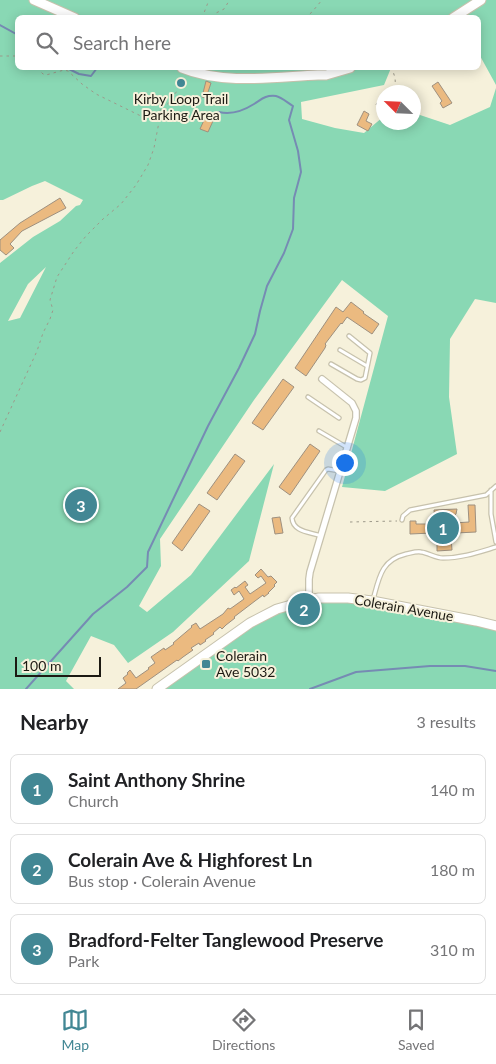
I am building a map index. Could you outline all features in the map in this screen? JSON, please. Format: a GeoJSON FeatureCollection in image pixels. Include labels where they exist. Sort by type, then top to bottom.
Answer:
{"type":"FeatureCollection","features":[{"type":"Feature","properties":{"kind":"main road"},"geometry":{"type":"LineString","coordinates":[[34,0],[68,15]]}},
{"type":"Feature","properties":{"kind":"main road"},"geometry":{"type":"LineString","coordinates":[[458,15],[481,0]]}},
{"type":"Feature","properties":{"kind":"main road"},"geometry":{"type":"LineString","coordinates":[[190,70],[209,75],[249,78],[318,75],[341,70]]}},
{"type":"Feature","properties":{"kind":"main road","name":"Colerain Avenue"},"geometry":{"type":"LineString","coordinates":[[158,689],[250,623],[277,609],[319,598],[348,598],[372,601],[496,626]]}},
{"type":"Feature","properties":{"kind":"street"},"geometry":{"type":"LineString","coordinates":[[309,600],[310,572],[356,418],[352,403],[322,380]]}},
{"type":"Feature","properties":{"kind":"lane"},"geometry":{"type":"LineString","coordinates":[[332,364],[357,379],[361,380],[364,378],[370,352],[349,336]]}},
{"type":"Feature","properties":{"kind":"lane"},"geometry":{"type":"LineString","coordinates":[[340,350],[367,366]]}},
{"type":"Feature","properties":{"kind":"lane"},"geometry":{"type":"LineString","coordinates":[[308,398],[339,418]]}},
{"type":"Feature","properties":{"kind":"lane"},"geometry":{"type":"LineString","coordinates":[[318,431],[348,448]]}},
{"type":"Feature","properties":{"kind":"lane"},"geometry":{"type":"LineString","coordinates":[[321,536],[297,528],[292,518],[328,468],[341,471]]}},
{"type":"Feature","properties":{"kind":"lane"},"geometry":{"type":"LineString","coordinates":[[402,520],[403,516],[410,510],[486,495],[496,486]]}},
{"type":"Feature","properties":{"kind":"lane"},"geometry":{"type":"LineString","coordinates":[[491,490],[490,514],[496,542]]}},
{"type":"Feature","properties":{"kind":"lane"},"geometry":{"type":"LineString","coordinates":[[372,601],[384,566],[399,556],[420,552],[441,558],[455,558],[496,547]]}},
{"type":"Feature","properties":{"kind":"path"},"geometry":{"type":"LineString","coordinates":[[203,15],[209,0]]}},
{"type":"Feature","properties":{"kind":"path"},"geometry":{"type":"LineString","coordinates":[[216,15],[224,9],[228,0]]}},
{"type":"Feature","properties":{"kind":"path"},"geometry":{"type":"LineString","coordinates":[[308,15],[322,0]]}},
{"type":"Feature","properties":{"kind":"path"},"geometry":{"type":"LineString","coordinates":[[0,56],[15,56]]}},
{"type":"Feature","properties":{"kind":"path"},"geometry":{"type":"LineString","coordinates":[[39,70],[46,75],[64,70],[68,71],[96,94],[144,118],[149,119],[166,108]]}},
{"type":"Feature","properties":{"kind":"path"},"geometry":{"type":"LineString","coordinates":[[393,70],[395,85]]}},
{"type":"Feature","properties":{"kind":"path"},"geometry":{"type":"LineString","coordinates":[[0,432],[50,319],[53,310],[50,300],[58,277],[86,236],[121,204],[136,185],[148,165],[159,122],[177,91]]}},
{"type":"Feature","properties":{"kind":"path"},"geometry":{"type":"LineString","coordinates":[[350,522],[402,520]]}},
{"type":"Feature","properties":{"kind":"green space"},"geometry":{"type":"Polygon","coordinates":[[[0,0],[496,0],[496,85],[481,58],[481,15],[15,15],[15,70],[390,70],[384,85],[376,85],[376,87],[301,102],[302,119],[335,128],[364,133],[376,123],[376,130],[421,130],[421,115],[450,125],[490,107],[496,88],[496,303],[475,299],[450,339],[449,397],[457,454],[385,491],[342,487],[388,316],[342,280],[254,400],[160,539],[161,566],[139,606],[147,612],[191,575],[274,464],[249,561],[173,632],[128,663],[114,645],[91,636],[66,681],[74,689],[0,689],[0,263],[33,237],[60,221],[76,206],[80,205],[83,200],[45,181],[0,200],[0,0]],[[46,267],[28,284],[8,321],[20,318],[46,267]]]}},
{"type":"Feature","properties":{"kind":"green space"},"geometry":{"type":"Polygon","coordinates":[[[331,598],[496,626],[496,689],[157,689],[262,616],[331,598]]]}},
{"type":"Feature","properties":{"kind":"building"},"geometry":{"type":"Polygon","coordinates":[[[206,81],[211,83],[206,98],[202,97],[206,81]]]}},
{"type":"Feature","properties":{"kind":"building"},"geometry":{"type":"Polygon","coordinates":[[[438,82],[452,103],[443,108],[440,103],[442,101],[432,86],[438,82]]]}},
{"type":"Feature","properties":{"kind":"building"},"geometry":{"type":"Polygon","coordinates":[[[364,111],[369,114],[366,121],[372,124],[368,131],[357,125],[364,111]]]}},
{"type":"Feature","properties":{"kind":"building"},"geometry":{"type":"Polygon","coordinates":[[[205,118],[213,121],[208,132],[200,129],[205,118]]]}},
{"type":"Feature","properties":{"kind":"building"},"geometry":{"type":"Polygon","coordinates":[[[60,198],[66,208],[22,231],[10,244],[14,248],[6,255],[0,250],[0,240],[20,223],[60,198]]]}},
{"type":"Feature","properties":{"kind":"building"},"geometry":{"type":"Polygon","coordinates":[[[351,302],[379,324],[372,334],[347,317],[325,344],[325,348],[306,376],[295,368],[336,307],[343,312],[351,302]]]}},
{"type":"Feature","properties":{"kind":"building"},"geometry":{"type":"Polygon","coordinates":[[[283,379],[294,387],[263,430],[252,423],[283,379]]]}},
{"type":"Feature","properties":{"kind":"building"},"geometry":{"type":"Polygon","coordinates":[[[310,444],[320,451],[290,495],[279,487],[310,444]]]}},
{"type":"Feature","properties":{"kind":"building"},"geometry":{"type":"Polygon","coordinates":[[[235,454],[245,461],[217,500],[207,493],[235,454]]]}},
{"type":"Feature","properties":{"kind":"building"},"geometry":{"type":"Polygon","coordinates":[[[199,504],[210,511],[182,551],[172,543],[199,504]]]}},
{"type":"Feature","properties":{"kind":"building"},"geometry":{"type":"Polygon","coordinates":[[[468,505],[475,505],[476,532],[456,533],[456,537],[451,537],[452,550],[437,551],[437,536],[432,537],[432,533],[410,534],[410,521],[416,521],[416,524],[435,524],[434,510],[457,509],[454,523],[469,522],[468,505]]]}},
{"type":"Feature","properties":{"kind":"building"},"geometry":{"type":"Polygon","coordinates":[[[280,517],[283,533],[275,534],[272,518],[280,517]]]}},
{"type":"Feature","properties":{"kind":"building"},"geometry":{"type":"Polygon","coordinates":[[[261,569],[268,577],[271,576],[277,582],[269,593],[264,597],[263,595],[234,617],[222,629],[220,627],[206,641],[191,648],[193,650],[136,689],[118,689],[126,683],[123,678],[130,670],[136,678],[149,669],[155,663],[151,657],[174,644],[191,626],[196,623],[200,629],[223,614],[228,608],[230,609],[244,599],[239,591],[234,595],[231,590],[235,587],[245,581],[248,585],[245,587],[250,594],[266,583],[261,576],[258,578],[255,575],[261,569]]]}},
{"type":"Feature","properties":{"kind":"waterway"},"geometry":{"type":"LineString","coordinates":[[0,25],[15,33]]}},
{"type":"Feature","properties":{"kind":"waterway"},"geometry":{"type":"LineString","coordinates":[[71,70],[79,74],[91,76],[96,70]]}},
{"type":"Feature","properties":{"kind":"waterway"},"geometry":{"type":"LineString","coordinates":[[26,689],[93,614],[127,587],[147,567],[148,552],[208,426],[255,334],[267,286],[284,253],[293,229],[294,198],[301,172],[298,151],[289,120],[293,106],[276,96],[269,96],[237,112],[219,112]]}},
{"type":"Feature","properties":{"kind":"waterway"},"geometry":{"type":"LineString","coordinates":[[310,689],[356,672],[430,666],[465,666],[496,671]]}},
{"type":"Feature","properties":{"kind":"place","name":"Kirby Loop Trail Parking Area"},"geometry":{"type":"Point","coordinates":[181,83]}},
{"type":"Feature","properties":{"kind":"place","name":"Bradford-Felter Tanglewood Preserve"},"geometry":{"type":"Point","coordinates":[81,505]}},
{"type":"Feature","properties":{"kind":"place","name":"Saint Anthony Shrine"},"geometry":{"type":"Point","coordinates":[443,528]}},
{"type":"Feature","properties":{"kind":"place","name":"Colerain Ave & Highforest Ln"},"geometry":{"type":"Point","coordinates":[304,609]}},
{"type":"Feature","properties":{"kind":"place","name":"Colerain Ave 5032"},"geometry":{"type":"Point","coordinates":[206,664]}}]}
